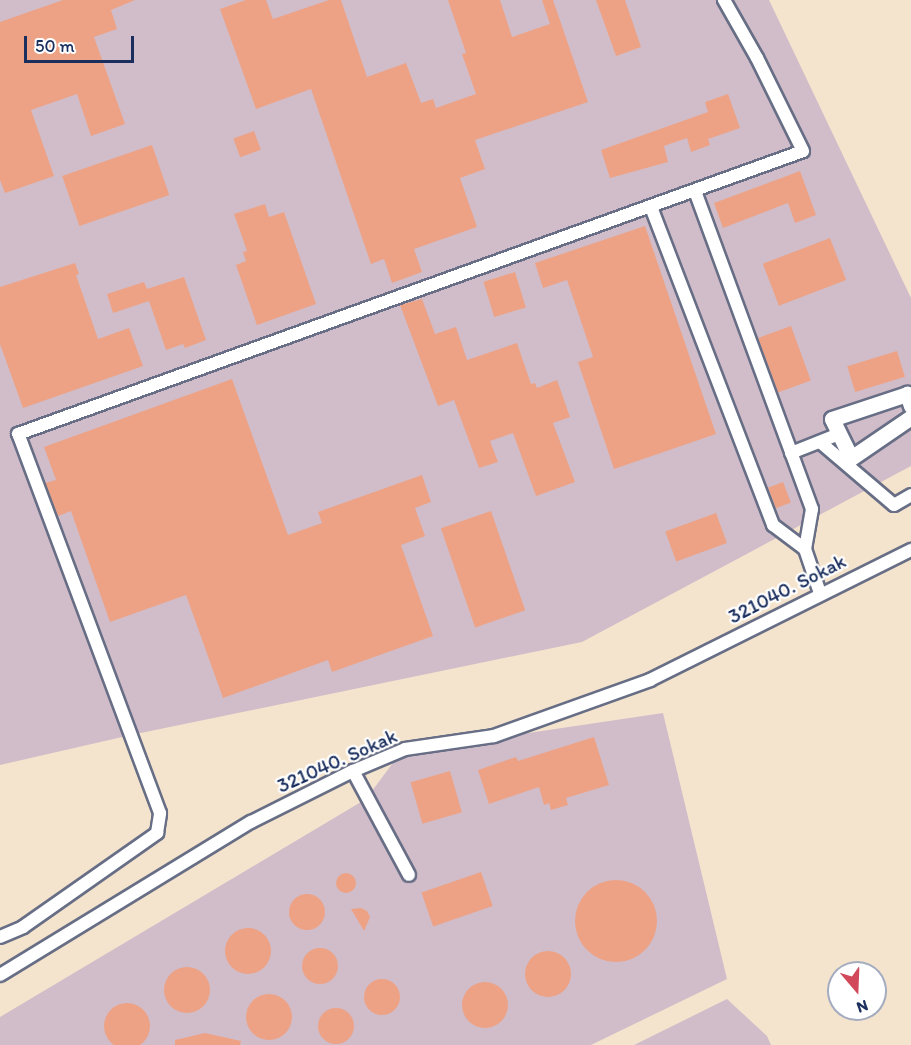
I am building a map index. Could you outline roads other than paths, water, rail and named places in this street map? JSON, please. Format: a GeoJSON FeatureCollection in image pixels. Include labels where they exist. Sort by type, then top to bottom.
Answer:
{"type":"FeatureCollection","features":[{"type":"Feature","properties":{"kind":"street"},"geometry":{"type":"LineString","coordinates":[[0,937],[23,927],[157,833],[160,813],[18,434],[803,151],[757,58],[724,0]]}},
{"type":"Feature","properties":{"kind":"street"},"geometry":{"type":"LineString","coordinates":[[694,191],[812,508],[805,549],[820,593]]}},
{"type":"Feature","properties":{"kind":"street"},"geometry":{"type":"LineString","coordinates":[[651,207],[774,525],[805,549]]}},
{"type":"Feature","properties":{"kind":"street"},"geometry":{"type":"LineString","coordinates":[[911,406],[907,394],[832,419],[851,458],[911,417]]}},
{"type":"Feature","properties":{"kind":"street"},"geometry":{"type":"LineString","coordinates":[[792,453],[839,434]]}},
{"type":"Feature","properties":{"kind":"street"},"geometry":{"type":"LineString","coordinates":[[820,442],[894,504],[911,495]]}},
{"type":"Feature","properties":{"kind":"street","name":"321040. Sokak"},"geometry":{"type":"LineString","coordinates":[[0,975],[251,822],[353,771],[405,749],[494,736],[650,680],[820,593],[911,550]]}},
{"type":"Feature","properties":{"kind":"street"},"geometry":{"type":"LineString","coordinates":[[353,771],[409,875]]}}]}
